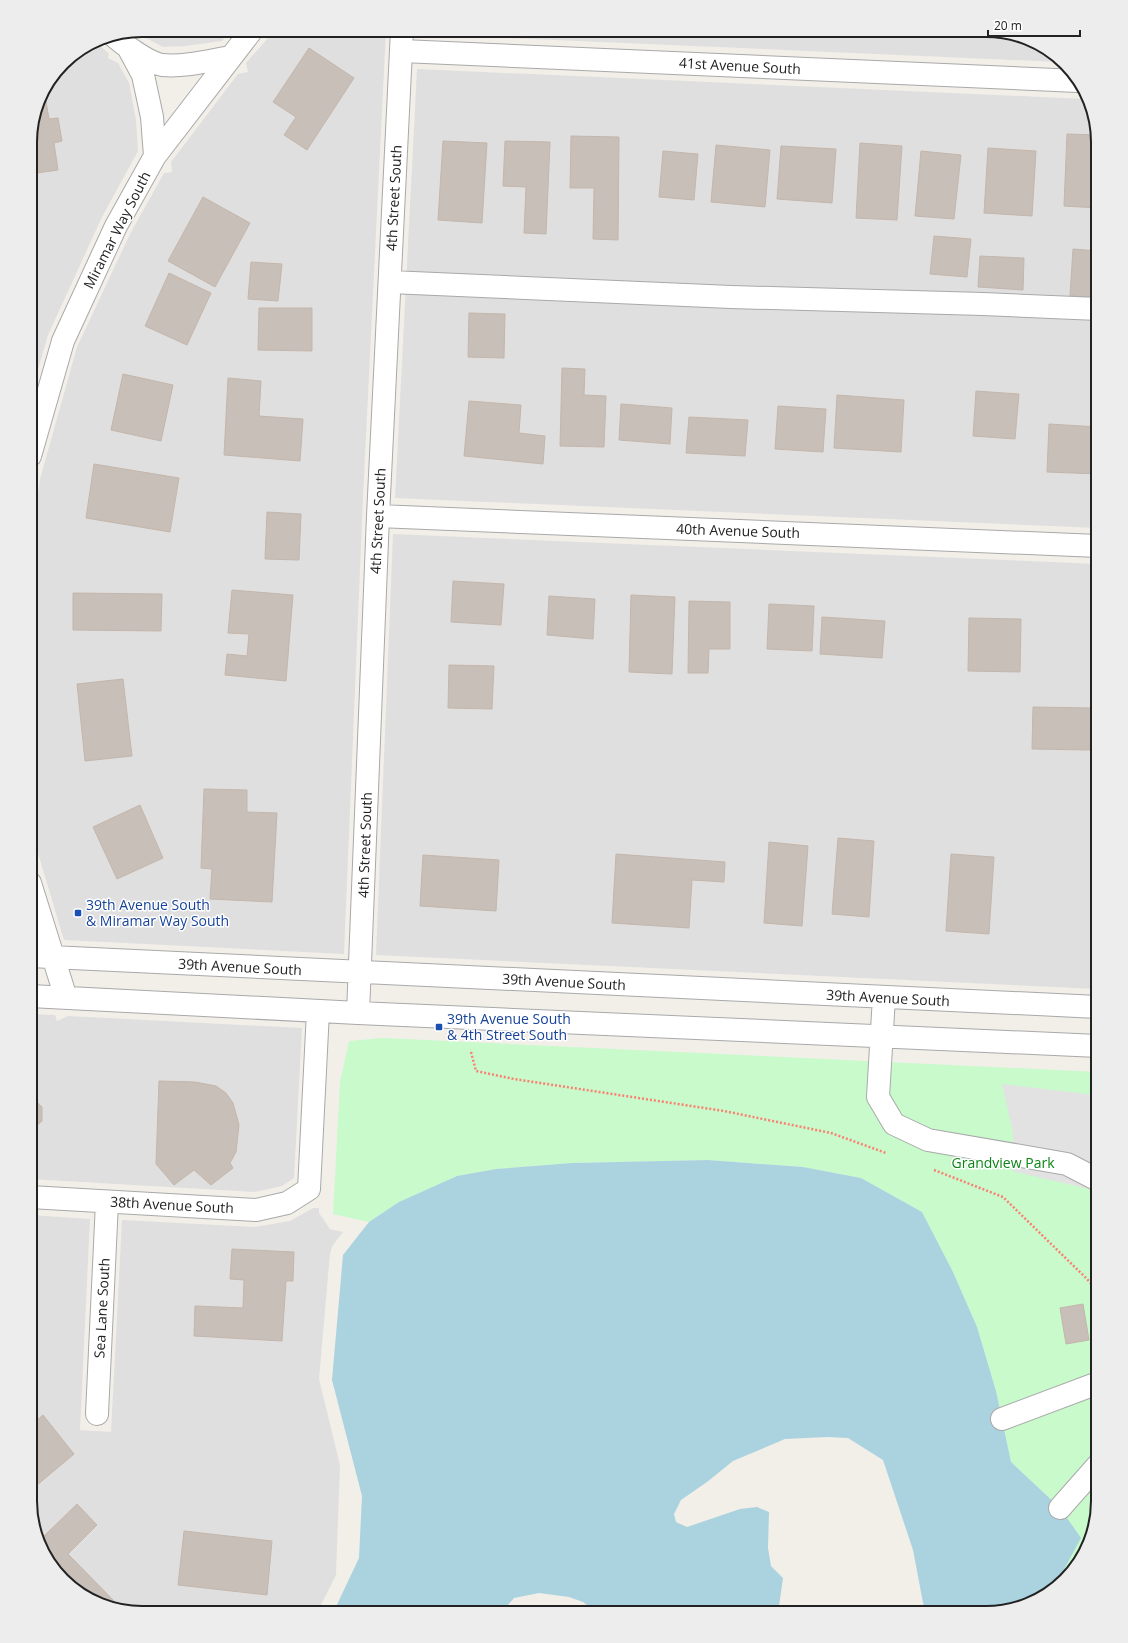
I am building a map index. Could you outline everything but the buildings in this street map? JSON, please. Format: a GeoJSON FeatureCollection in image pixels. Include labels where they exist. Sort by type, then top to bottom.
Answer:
{"type":"FeatureCollection","features":[{"type":"Feature","properties":{"kind":"street","name":"Miramar Way South"},"geometry":{"type":"LineString","coordinates":[[37,432],[63,341],[116,226],[155,156],[246,37]]}},
{"type":"Feature","properties":{"kind":"street","name":"41st Avenue South"},"geometry":{"type":"LineString","coordinates":[[402,41],[1071,81]]}},
{"type":"Feature","properties":{"kind":"street","name":"4th Street South"},"geometry":{"type":"LineString","coordinates":[[358,1013],[378,516],[402,41]]}},
{"type":"Feature","properties":{"kind":"street"},"geometry":{"type":"LineString","coordinates":[[122,42],[160,65],[186,64],[230,57]]}},
{"type":"Feature","properties":{"kind":"street"},"geometry":{"type":"LineString","coordinates":[[122,42],[143,75],[152,118],[155,156]]}},
{"type":"Feature","properties":{"kind":"street"},"geometry":{"type":"LineString","coordinates":[[390,282],[715,296],[983,304],[1091,310]]}},
{"type":"Feature","properties":{"kind":"street","name":"40th Avenue South"},"geometry":{"type":"LineString","coordinates":[[378,516],[1091,546]]}},
{"type":"Feature","properties":{"kind":"street"},"geometry":{"type":"LineString","coordinates":[[37,907],[66,998]]}},
{"type":"Feature","properties":{"kind":"street","name":"39th Avenue South"},"geometry":{"type":"LineString","coordinates":[[37,956],[1091,1007]]}},
{"type":"Feature","properties":{"kind":"street"},"geometry":{"type":"LineString","coordinates":[[37,996],[358,1013],[1091,1046]]}},
{"type":"Feature","properties":{"kind":"street"},"geometry":{"type":"LineString","coordinates":[[884,997],[878,1097],[894,1124],[928,1140],[1067,1164],[1091,1176]]}},
{"type":"Feature","properties":{"kind":"street","name":"38th Avenue South"},"geometry":{"type":"LineString","coordinates":[[37,1197],[256,1210],[287,1203],[310,1189],[318,1011]]}},
{"type":"Feature","properties":{"kind":"street","name":"Sea Lane South"},"geometry":{"type":"LineString","coordinates":[[97,1414],[107,1202]]}},
{"type":"Feature","properties":{"kind":"street"},"geometry":{"type":"LineString","coordinates":[[1002,1420],[1091,1386]]}},
{"type":"Feature","properties":{"kind":"street"},"geometry":{"type":"LineString","coordinates":[[1060,1508],[1091,1474]]}},
{"type":"Feature","properties":{"kind":"path"},"geometry":{"type":"LineString","coordinates":[[471,1052],[476,1071],[514,1079],[724,1111],[831,1133],[887,1153]]}},
{"type":"Feature","properties":{"kind":"path"},"geometry":{"type":"LineString","coordinates":[[929,1168],[1002,1197],[1091,1283]]}},
{"type":"Feature","properties":{"kind":"shaded area"},"geometry":{"type":"Polygon","coordinates":[[[144,37],[225,37],[222,41],[185,46],[163,47],[144,37]]]}},
{"type":"Feature","properties":{"kind":"shaded area"},"geometry":{"type":"Polygon","coordinates":[[[269,37],[386,37],[363,497],[344,954],[64,940],[37,850],[37,501],[40,479],[77,347],[130,234],[164,173],[172,172],[171,162],[238,74],[248,72],[246,63],[269,37]]]}},
{"type":"Feature","properties":{"kind":"shaded area"},"geometry":{"type":"Polygon","coordinates":[[[487,37],[992,37],[1006,39],[1032,48],[1053,62],[487,37]]]}},
{"type":"Feature","properties":{"kind":"shaded area"},"geometry":{"type":"Polygon","coordinates":[[[100,46],[109,54],[108,58],[118,63],[129,83],[136,120],[138,151],[102,217],[48,335],[37,373],[38,129],[48,96],[59,78],[73,63],[100,46]]]}},
{"type":"Feature","properties":{"kind":"shaded area"},"geometry":{"type":"Polygon","coordinates":[[[417,69],[1081,99],[1087,115],[1091,142],[1091,528],[395,498],[417,69]]]}},
{"type":"Feature","properties":{"kind":"shaded area"},"geometry":{"type":"Polygon","coordinates":[[[393,534],[1091,564],[1091,989],[376,955],[393,534]]]}},
{"type":"Feature","properties":{"kind":"shaded area"},"geometry":{"type":"Polygon","coordinates":[[[37,1014],[55,1015],[57,1021],[68,1016],[302,1028],[294,1178],[282,1186],[255,1192],[37,1179],[37,1014]]]}},
{"type":"Feature","properties":{"kind":"shaded area"},"geometry":{"type":"Polygon","coordinates":[[[1002,1084],[1091,1095],[1091,1191],[1012,1171],[1013,1133],[1002,1084]]]}},
{"type":"Feature","properties":{"kind":"shaded area"},"geometry":{"type":"Polygon","coordinates":[[[313,1208],[319,1208],[319,1213],[330,1229],[343,1232],[333,1245],[330,1253],[319,1379],[340,1465],[336,1575],[320,1606],[136,1606],[122,1604],[102,1598],[90,1592],[68,1575],[51,1553],[45,1541],[38,1514],[37,1215],[90,1219],[80,1430],[111,1432],[122,1220],[255,1227],[290,1221],[313,1208]]]}},
{"type":"Feature","properties":{"kind":"green space","name":"Grandview Park"},"geometry":{"type":"Polygon","coordinates":[[[383,1038],[1091,1072],[1091,1501],[1090,1514],[1083,1541],[1069,1565],[1061,1574],[1060,1508],[1011,1462],[996,1391],[977,1327],[953,1272],[922,1212],[861,1178],[803,1167],[708,1160],[572,1163],[496,1169],[457,1176],[399,1202],[369,1222],[333,1214],[340,1082],[349,1041],[383,1038]]]}},
{"type":"Feature","properties":{"kind":"water"},"geometry":{"type":"Polygon","coordinates":[[[708,1160],[803,1167],[861,1178],[922,1212],[953,1272],[977,1327],[996,1391],[1011,1462],[1060,1508],[1081,1538],[1063,1572],[1050,1584],[1038,1592],[1013,1602],[986,1606],[924,1606],[913,1550],[883,1460],[848,1438],[827,1437],[785,1439],[733,1461],[707,1482],[681,1500],[674,1514],[676,1522],[687,1527],[740,1509],[757,1507],[769,1512],[768,1548],[771,1566],[783,1578],[779,1606],[588,1606],[583,1602],[569,1597],[539,1593],[514,1598],[507,1606],[336,1606],[359,1558],[362,1496],[332,1380],[343,1255],[369,1222],[399,1202],[457,1176],[496,1169],[572,1163],[708,1160]]]}},
{"type":"Feature","properties":{"kind":"place","name":"39th Avenue South & Miramar Way South"},"geometry":{"type":"Point","coordinates":[78,913]}},
{"type":"Feature","properties":{"kind":"place","name":"39th Avenue South & 4th Street South"},"geometry":{"type":"Point","coordinates":[439,1027]}}]}
